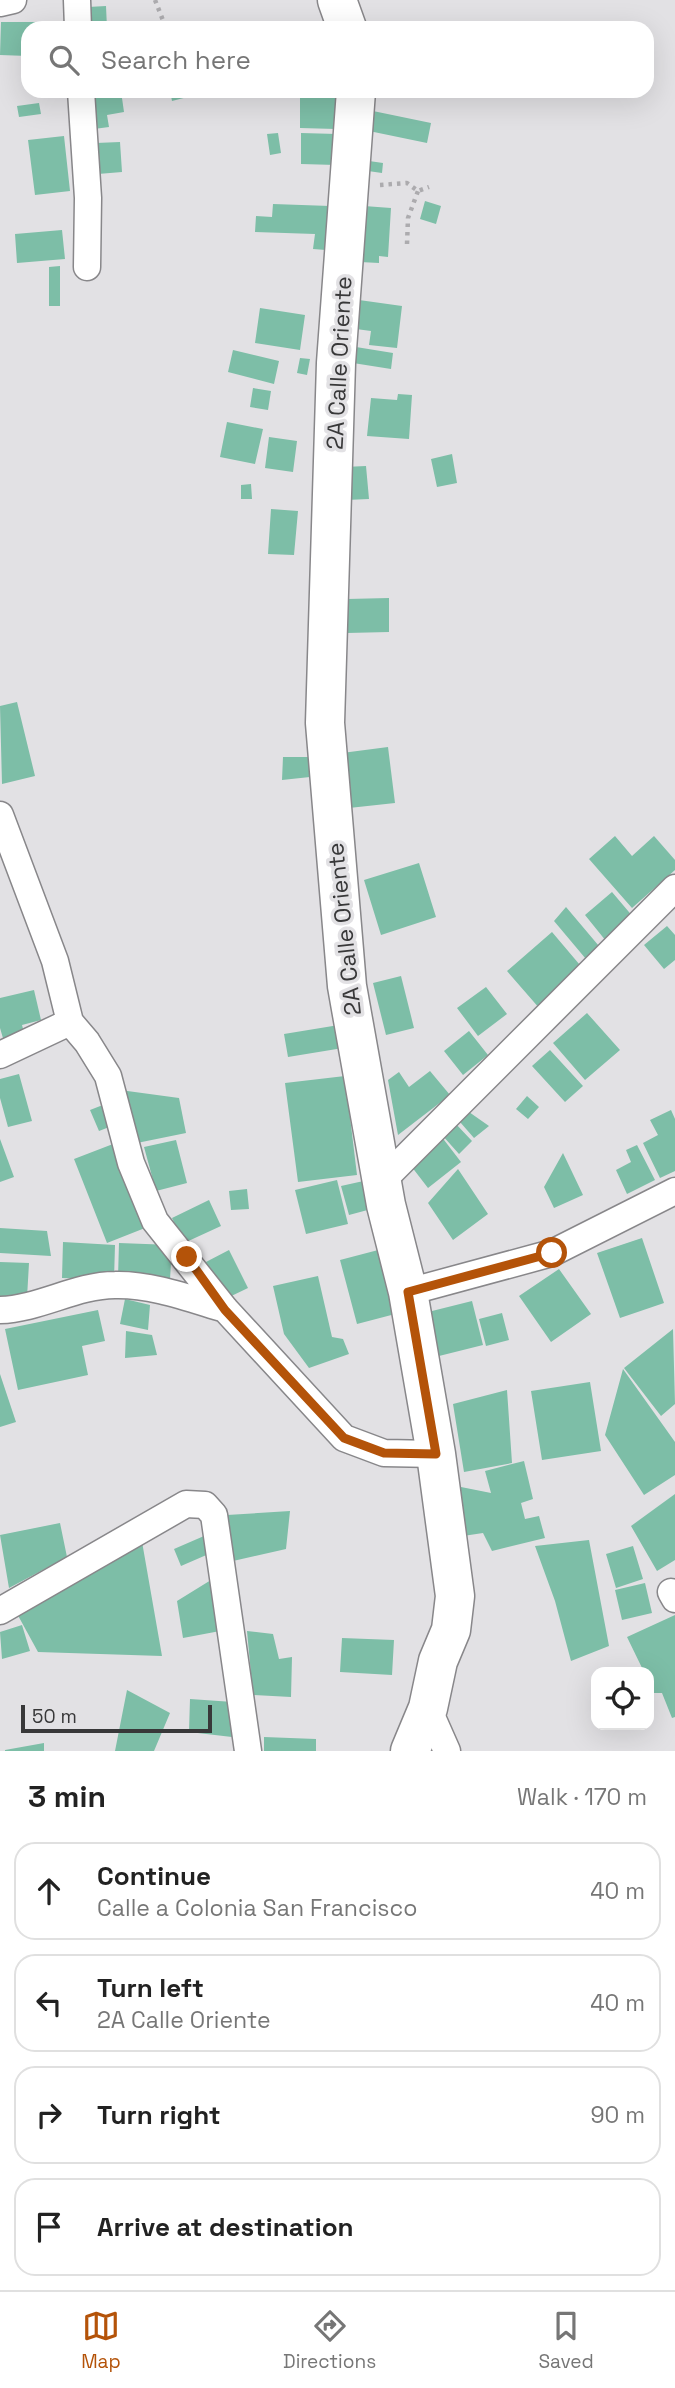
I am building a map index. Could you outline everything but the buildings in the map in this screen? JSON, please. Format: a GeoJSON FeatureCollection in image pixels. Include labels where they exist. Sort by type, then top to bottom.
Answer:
{"type":"FeatureCollection","features":[{"type":"Feature","properties":{"kind":"street"},"geometry":{"type":"LineString","coordinates":[[0,3],[13,0]]}},
{"type":"Feature","properties":{"kind":"street"},"geometry":{"type":"LineString","coordinates":[[77,0],[78,21]]}},
{"type":"Feature","properties":{"kind":"street"},"geometry":{"type":"LineString","coordinates":[[337,0],[344,21]]}},
{"type":"Feature","properties":{"kind":"street"},"geometry":{"type":"LineString","coordinates":[[81,98],[88,198],[87,267]]}},
{"type":"Feature","properties":{"kind":"street","name":"2A Calle Oriente"},"geometry":{"type":"LineString","coordinates":[[356,98],[336,363],[325,723],[348,985],[383,1180],[408,1292],[436,1454],[455,1611],[439,1661],[429,1708],[410,1751]]}},
{"type":"Feature","properties":{"kind":"street"},"geometry":{"type":"LineString","coordinates":[[0,816],[55,961],[70,1022],[87,1042],[108,1076],[131,1163],[155,1221],[225,1310],[344,1438],[384,1453],[436,1454]]}},
{"type":"Feature","properties":{"kind":"street"},"geometry":{"type":"LineString","coordinates":[[383,1180],[675,888]]}},
{"type":"Feature","properties":{"kind":"street"},"geometry":{"type":"LineString","coordinates":[[0,1055],[70,1022]]}},
{"type":"Feature","properties":{"kind":"street"},"geometry":{"type":"LineString","coordinates":[[408,1292],[552,1253],[675,1191]]}},
{"type":"Feature","properties":{"kind":"street"},"geometry":{"type":"LineString","coordinates":[[0,1310],[18,1310],[115,1285],[171,1293],[225,1310]]}},
{"type":"Feature","properties":{"kind":"street"},"geometry":{"type":"LineString","coordinates":[[0,1611],[102,1549],[186,1504],[205,1505],[214,1515],[248,1751]]}},
{"type":"Feature","properties":{"kind":"street"},"geometry":{"type":"LineString","coordinates":[[429,1708],[447,1751]]}},
{"type":"Feature","properties":{"kind":"path"},"geometry":{"type":"LineString","coordinates":[[155,0],[163,21]]}},
{"type":"Feature","properties":{"kind":"path"},"geometry":{"type":"LineString","coordinates":[[351,184],[407,183],[418,191]]}},
{"type":"Feature","properties":{"kind":"path"},"geometry":{"type":"LineString","coordinates":[[407,244],[408,218],[418,191],[429,187]]}},
{"type":"Feature","properties":{"kind":"route"},"geometry":{"type":"LineString","coordinates":[[187,1257],[225,1310],[344,1438],[384,1453],[436,1454],[408,1292],[552,1253]]}}]}
